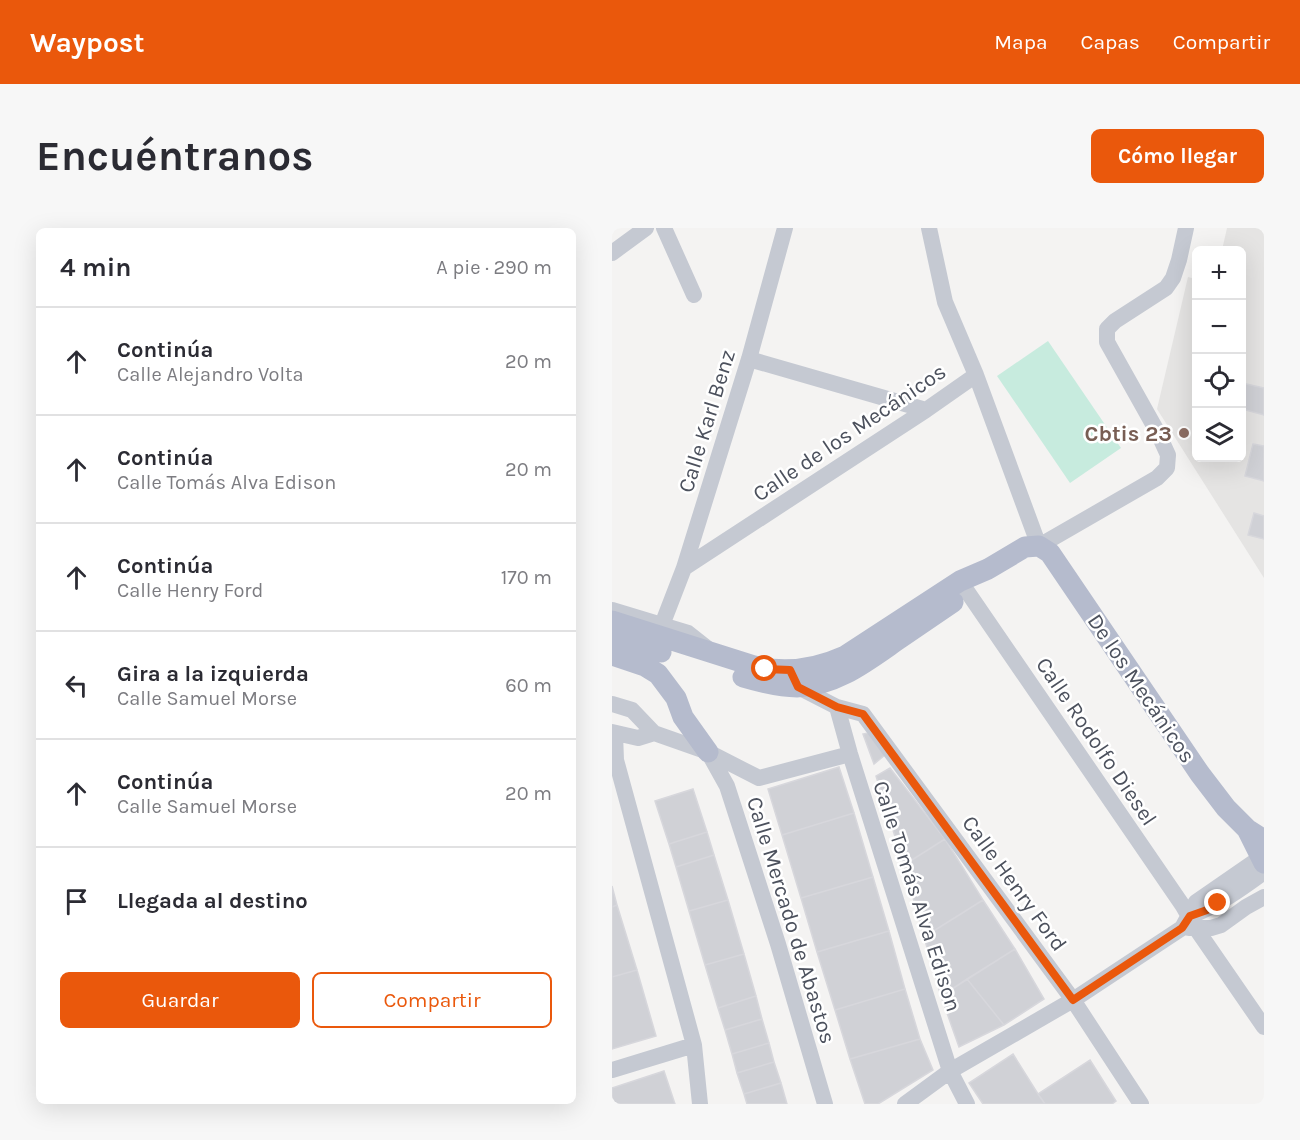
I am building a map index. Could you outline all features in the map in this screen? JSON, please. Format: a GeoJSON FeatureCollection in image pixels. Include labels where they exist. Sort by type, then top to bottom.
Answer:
{"type":"FeatureCollection","features":[{"type":"Feature","properties":{"kind":"main road"},"geometry":{"type":"LineString","coordinates":[[612,638],[755,681],[780,686],[794,679],[801,670],[845,656],[1025,547],[1039,546]]}},
{"type":"Feature","properties":{"kind":"main road","name":"De los Mecánicos"},"geometry":{"type":"LineString","coordinates":[[1039,546],[1050,554],[1200,774],[1261,853]]}},
{"type":"Feature","properties":{"kind":"main road"},"geometry":{"type":"LineString","coordinates":[[612,621],[794,679]]}},
{"type":"Feature","properties":{"kind":"main road"},"geometry":{"type":"LineString","coordinates":[[612,656],[645,666],[658,674],[676,698],[683,717],[708,752]]}},
{"type":"Feature","properties":{"kind":"street"},"geometry":{"type":"LineString","coordinates":[[612,253],[646,228]]}},
{"type":"Feature","properties":{"kind":"street"},"geometry":{"type":"LineString","coordinates":[[664,228],[694,295]]}},
{"type":"Feature","properties":{"kind":"street","name":"Calle Karl Benz"},"geometry":{"type":"LineString","coordinates":[[662,625],[684,568],[749,359],[786,228]]}},
{"type":"Feature","properties":{"kind":"street"},"geometry":{"type":"LineString","coordinates":[[928,228],[945,302],[976,375]]}},
{"type":"Feature","properties":{"kind":"street"},"geometry":{"type":"LineString","coordinates":[[1039,546],[1157,478],[1167,468],[1168,455],[1107,342],[1107,329],[1115,321],[1166,288],[1173,278],[1179,260],[1186,228]]}},
{"type":"Feature","properties":{"kind":"street"},"geometry":{"type":"LineString","coordinates":[[749,359],[926,410]]}},
{"type":"Feature","properties":{"kind":"street","name":"Calle de los Mecánicos"},"geometry":{"type":"LineString","coordinates":[[684,568],[976,375],[1039,546]]}},
{"type":"Feature","properties":{"kind":"street","name":"Calle Rodolfo Diesel"},"geometry":{"type":"LineString","coordinates":[[964,586],[1191,926],[1264,1027]]}},
{"type":"Feature","properties":{"kind":"street"},"geometry":{"type":"LineString","coordinates":[[612,610],[688,633],[716,655]]}},
{"type":"Feature","properties":{"kind":"street"},"geometry":{"type":"LineString","coordinates":[[794,679],[837,707]]}},
{"type":"Feature","properties":{"kind":"street"},"geometry":{"type":"LineString","coordinates":[[612,704],[632,710],[654,733],[708,752],[759,778],[850,754]]}},
{"type":"Feature","properties":{"kind":"street","name":"Calle Tomás Alva Edison"},"geometry":{"type":"LineString","coordinates":[[837,707],[950,1071],[967,1104]]}},
{"type":"Feature","properties":{"kind":"street","name":"Calle Henry Ford"},"geometry":{"type":"LineString","coordinates":[[837,707],[863,714],[1073,1000],[1141,1104]]}},
{"type":"Feature","properties":{"kind":"street"},"geometry":{"type":"LineString","coordinates":[[654,733],[638,738],[614,733],[616,760],[694,1045],[700,1104]]}},
{"type":"Feature","properties":{"kind":"street","name":"Calle Mercado de Abastos"},"geometry":{"type":"LineString","coordinates":[[708,752],[731,797],[778,944],[825,1104]]}},
{"type":"Feature","properties":{"kind":"street"},"geometry":{"type":"LineString","coordinates":[[905,1104],[950,1071],[1073,1000],[1191,926],[1245,887],[1261,853]]}},
{"type":"Feature","properties":{"kind":"street"},"geometry":{"type":"LineString","coordinates":[[1191,926],[1196,902],[1261,853]]}},
{"type":"Feature","properties":{"kind":"street"},"geometry":{"type":"LineString","coordinates":[[1208,914],[1237,901],[1264,881]]}},
{"type":"Feature","properties":{"kind":"street"},"geometry":{"type":"LineString","coordinates":[[1191,926],[1211,928],[1264,897]]}},
{"type":"Feature","properties":{"kind":"street"},"geometry":{"type":"LineString","coordinates":[[612,1070],[694,1045]]}},
{"type":"Feature","properties":{"kind":"shaded area","name":"Cbtis 23"},"geometry":{"type":"Polygon","coordinates":[[[1227,228],[1264,228],[1264,578],[1157,409],[1188,277],[1192,278],[1192,462],[1246,462],[1246,246],[1223,246],[1227,228]]]}},
{"type":"Feature","properties":{"kind":"green space"},"geometry":{"type":"Polygon","coordinates":[[[1048,341],[1121,448],[1070,483],[997,376],[1048,341]]]}},
{"type":"Feature","properties":{"kind":"building"},"geometry":{"type":"Polygon","coordinates":[[[1246,384],[1264,388],[1264,415],[1246,410],[1246,384]]]}},
{"type":"Feature","properties":{"kind":"building"},"geometry":{"type":"Polygon","coordinates":[[[1253,444],[1264,446],[1264,481],[1245,476],[1253,444]]]}},
{"type":"Feature","properties":{"kind":"building"},"geometry":{"type":"Polygon","coordinates":[[[1254,513],[1264,516],[1264,539],[1248,535],[1254,513]]]}},
{"type":"Feature","properties":{"kind":"building"},"geometry":{"type":"Polygon","coordinates":[[[868,733],[885,755],[874,764],[863,734],[868,733]]]}},
{"type":"Feature","properties":{"kind":"building"},"geometry":{"type":"Polygon","coordinates":[[[839,767],[854,813],[782,835],[768,789],[839,767]]]}},
{"type":"Feature","properties":{"kind":"building"},"geometry":{"type":"Polygon","coordinates":[[[890,768],[945,839],[904,865],[876,776],[890,768]]]}},
{"type":"Feature","properties":{"kind":"building"},"geometry":{"type":"Polygon","coordinates":[[[693,789],[707,832],[669,844],[655,801],[693,789]]]}},
{"type":"Feature","properties":{"kind":"building"},"geometry":{"type":"Polygon","coordinates":[[[854,813],[873,877],[801,898],[782,835],[854,813]]]}},
{"type":"Feature","properties":{"kind":"building"},"geometry":{"type":"Polygon","coordinates":[[[707,832],[714,855],[676,867],[669,844],[707,832]]]}},
{"type":"Feature","properties":{"kind":"building"},"geometry":{"type":"Polygon","coordinates":[[[945,839],[983,900],[924,937],[904,865],[945,839]]]}},
{"type":"Feature","properties":{"kind":"building"},"geometry":{"type":"Polygon","coordinates":[[[714,855],[728,900],[689,911],[676,867],[714,855]]]}},
{"type":"Feature","properties":{"kind":"building"},"geometry":{"type":"Polygon","coordinates":[[[873,877],[889,931],[817,952],[801,898],[873,877]]]}},
{"type":"Feature","properties":{"kind":"building"},"geometry":{"type":"Polygon","coordinates":[[[612,886],[617,905],[612,907],[612,886]]]}},
{"type":"Feature","properties":{"kind":"building"},"geometry":{"type":"Polygon","coordinates":[[[728,900],[744,954],[705,965],[689,911],[728,900]]]}},
{"type":"Feature","properties":{"kind":"building"},"geometry":{"type":"Polygon","coordinates":[[[983,900],[1015,949],[941,996],[924,937],[983,900]]]}},
{"type":"Feature","properties":{"kind":"building"},"geometry":{"type":"Polygon","coordinates":[[[617,905],[637,970],[612,977],[612,907],[617,905]]]}},
{"type":"Feature","properties":{"kind":"building"},"geometry":{"type":"Polygon","coordinates":[[[889,931],[905,989],[835,1010],[817,952],[889,931]]]}},
{"type":"Feature","properties":{"kind":"building"},"geometry":{"type":"Polygon","coordinates":[[[1015,949],[1044,999],[1004,1025],[967,979],[1015,949]]]}},
{"type":"Feature","properties":{"kind":"building"},"geometry":{"type":"Polygon","coordinates":[[[744,954],[756,996],[718,1008],[705,965],[744,954]]]}},
{"type":"Feature","properties":{"kind":"building"},"geometry":{"type":"Polygon","coordinates":[[[637,970],[656,1036],[612,1049],[612,977],[637,970]]]}},
{"type":"Feature","properties":{"kind":"building"},"geometry":{"type":"Polygon","coordinates":[[[967,979],[1004,1025],[959,1047],[941,996],[967,979]]]}},
{"type":"Feature","properties":{"kind":"building"},"geometry":{"type":"Polygon","coordinates":[[[905,989],[920,1039],[850,1059],[835,1010],[905,989]]]}},
{"type":"Feature","properties":{"kind":"building"},"geometry":{"type":"Polygon","coordinates":[[[756,996],[762,1019],[725,1030],[718,1008],[756,996]]]}},
{"type":"Feature","properties":{"kind":"building"},"geometry":{"type":"Polygon","coordinates":[[[762,1019],[769,1043],[732,1054],[725,1030],[762,1019]]]}},
{"type":"Feature","properties":{"kind":"building"},"geometry":{"type":"Polygon","coordinates":[[[920,1039],[933,1070],[878,1104],[865,1104],[850,1059],[920,1039]]]}},
{"type":"Feature","properties":{"kind":"building"},"geometry":{"type":"Polygon","coordinates":[[[769,1043],[774,1062],[737,1073],[732,1054],[769,1043]]]}},
{"type":"Feature","properties":{"kind":"building"},"geometry":{"type":"Polygon","coordinates":[[[1013,1054],[1045,1104],[983,1104],[969,1083],[1013,1054]]]}},
{"type":"Feature","properties":{"kind":"building"},"geometry":{"type":"Polygon","coordinates":[[[1090,1060],[1116,1101],[1112,1104],[1045,1104],[1038,1094],[1090,1060]]]}},
{"type":"Feature","properties":{"kind":"building"},"geometry":{"type":"Polygon","coordinates":[[[774,1062],[781,1083],[744,1094],[737,1073],[774,1062]]]}},
{"type":"Feature","properties":{"kind":"building"},"geometry":{"type":"Polygon","coordinates":[[[664,1071],[675,1104],[612,1104],[612,1088],[664,1071]]]}},
{"type":"Feature","properties":{"kind":"building"},"geometry":{"type":"Polygon","coordinates":[[[781,1083],[787,1104],[747,1104],[744,1094],[781,1083]]]}},
{"type":"Feature","properties":{"kind":"place","name":"Cbtis 23"},"geometry":{"type":"Point","coordinates":[1184,433]}},
{"type":"Feature","properties":{"kind":"route"},"geometry":{"type":"LineString","coordinates":[[765,669],[790,670],[798,687],[837,707],[863,714],[1073,1000],[1182,928],[1190,916],[1218,903]]}}]}
